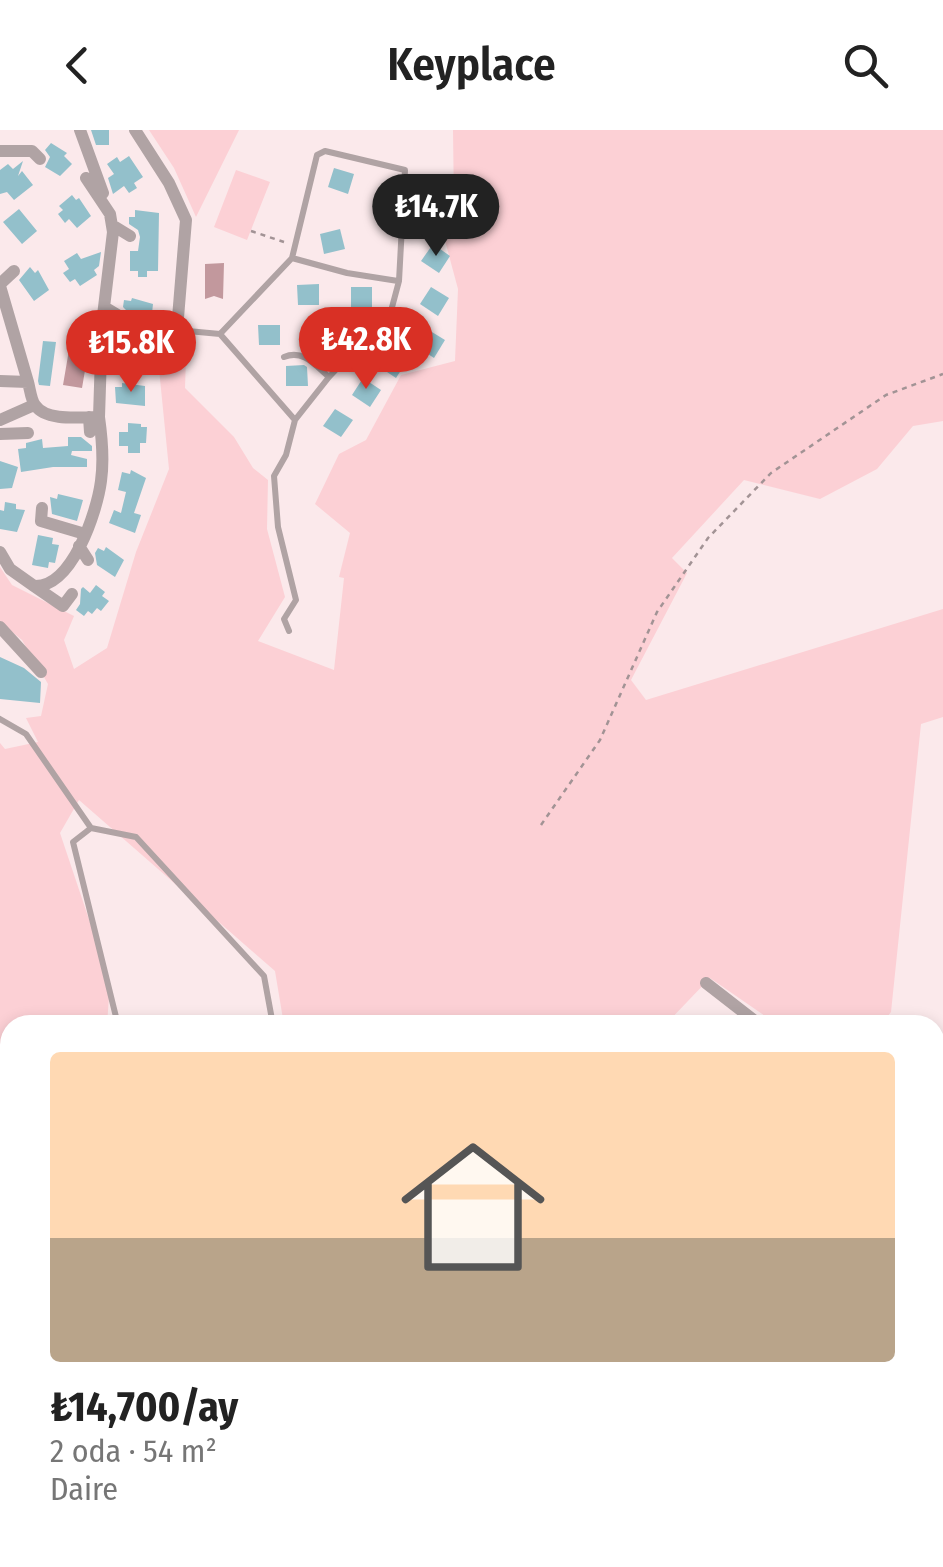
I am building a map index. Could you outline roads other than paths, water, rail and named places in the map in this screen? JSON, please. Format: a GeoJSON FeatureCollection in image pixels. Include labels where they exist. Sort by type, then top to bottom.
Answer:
{"type":"FeatureCollection","features":[{"type":"Feature","properties":{"kind":"street"},"geometry":{"type":"LineString","coordinates":[[80,130],[111,219],[112,267],[104,307],[104,392],[90,432]]}},
{"type":"Feature","properties":{"kind":"street"},"geometry":{"type":"LineString","coordinates":[[134,130],[169,182],[186,220],[177,330]]}},
{"type":"Feature","properties":{"kind":"street"},"geometry":{"type":"LineString","coordinates":[[0,151],[32,152],[40,159]]}},
{"type":"Feature","properties":{"kind":"street"},"geometry":{"type":"LineString","coordinates":[[86,178],[111,219],[130,236]]}},
{"type":"Feature","properties":{"kind":"street"},"geometry":{"type":"LineString","coordinates":[[14,271],[0,285],[34,405],[56,416],[94,417]]}},
{"type":"Feature","properties":{"kind":"street"},"geometry":{"type":"LineString","coordinates":[[104,307],[118,316]]}},
{"type":"Feature","properties":{"kind":"street"},"geometry":{"type":"LineString","coordinates":[[0,380],[28,382]]}},
{"type":"Feature","properties":{"kind":"street"},"geometry":{"type":"LineString","coordinates":[[0,420],[34,405]]}},
{"type":"Feature","properties":{"kind":"street"},"geometry":{"type":"LineString","coordinates":[[34,586],[52,582],[69,566],[99,512],[108,442],[94,417]]}},
{"type":"Feature","properties":{"kind":"street"},"geometry":{"type":"LineString","coordinates":[[0,434],[28,434]]}},
{"type":"Feature","properties":{"kind":"street"},"geometry":{"type":"LineString","coordinates":[[101,474],[114,483]]}},
{"type":"Feature","properties":{"kind":"street"},"geometry":{"type":"LineString","coordinates":[[42,508],[41,521],[82,540],[88,560]]}},
{"type":"Feature","properties":{"kind":"street"},"geometry":{"type":"LineString","coordinates":[[4,550],[10,569],[24,582],[63,606],[72,594]]}},
{"type":"Feature","properties":{"kind":"street"},"geometry":{"type":"LineString","coordinates":[[0,627],[41,672]]}},
{"type":"Feature","properties":{"kind":"street"},"geometry":{"type":"LineString","coordinates":[[706,983],[747,1015]]}},
{"type":"Feature","properties":{"kind":"lane"},"geometry":{"type":"LineString","coordinates":[[220,334],[292,258],[316,155],[325,151],[405,170],[398,281],[391,310],[295,420],[286,455],[274,476],[278,527],[296,600],[284,619],[288,631]]}},
{"type":"Feature","properties":{"kind":"lane"},"geometry":{"type":"LineString","coordinates":[[292,258],[398,281]]}},
{"type":"Feature","properties":{"kind":"lane"},"geometry":{"type":"LineString","coordinates":[[320,317],[335,318],[363,340]]}},
{"type":"Feature","properties":{"kind":"lane"},"geometry":{"type":"LineString","coordinates":[[177,330],[220,334],[295,420]]}},
{"type":"Feature","properties":{"kind":"lane"},"geometry":{"type":"LineString","coordinates":[[284,357],[300,355],[329,377]]}},
{"type":"Feature","properties":{"kind":"lane"},"geometry":{"type":"LineString","coordinates":[[0,719],[26,734],[91,828],[136,837],[264,976],[271,1015]]}},
{"type":"Feature","properties":{"kind":"lane"},"geometry":{"type":"LineString","coordinates":[[91,828],[73,842],[116,1015]]}}]}
